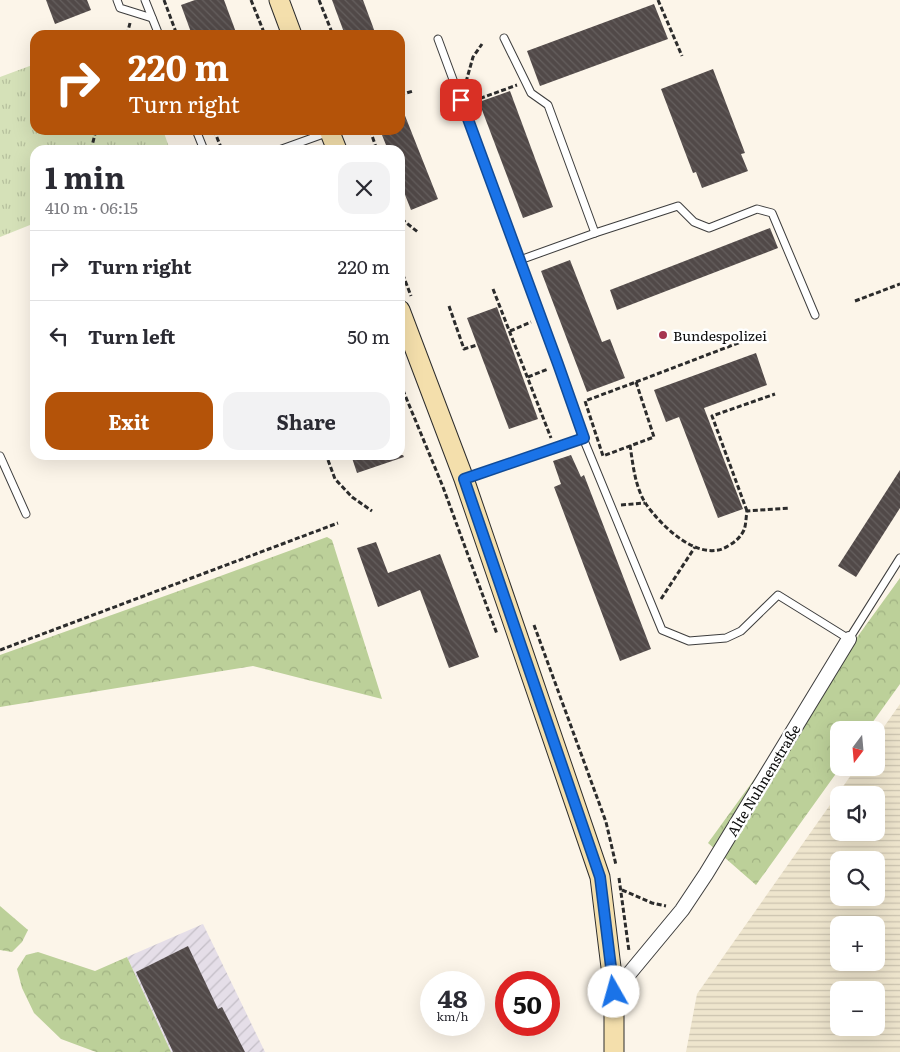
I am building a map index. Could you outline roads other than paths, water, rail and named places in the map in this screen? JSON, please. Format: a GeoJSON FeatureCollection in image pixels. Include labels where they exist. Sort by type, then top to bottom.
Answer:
{"type":"FeatureCollection","features":[{"type":"Feature","properties":{"kind":"main road"},"geometry":{"type":"LineString","coordinates":[[279,0],[290,30]]}},
{"type":"Feature","properties":{"kind":"main road"},"geometry":{"type":"LineString","coordinates":[[405,323],[464,479],[600,877],[614,992],[614,1052]]}},
{"type":"Feature","properties":{"kind":"street","name":"Alte Nuhnenstraße"},"geometry":{"type":"LineString","coordinates":[[614,992],[682,910],[706,874],[849,638]]}},
{"type":"Feature","properties":{"kind":"lane"},"geometry":{"type":"LineString","coordinates":[[117,0],[120,8],[152,18]]}},
{"type":"Feature","properties":{"kind":"lane"},"geometry":{"type":"LineString","coordinates":[[145,0],[157,30]]}},
{"type":"Feature","properties":{"kind":"lane"},"geometry":{"type":"LineString","coordinates":[[504,38],[531,93],[548,105],[595,233]]}},
{"type":"Feature","properties":{"kind":"lane"},"geometry":{"type":"LineString","coordinates":[[438,39],[584,438],[662,630],[689,641],[726,638],[741,631],[778,595],[849,638]]}},
{"type":"Feature","properties":{"kind":"lane"},"geometry":{"type":"LineString","coordinates":[[292,145],[318,135]]}},
{"type":"Feature","properties":{"kind":"lane"},"geometry":{"type":"LineString","coordinates":[[520,260],[678,206],[694,222],[709,228],[757,209],[772,213],[815,315]]}},
{"type":"Feature","properties":{"kind":"lane"},"geometry":{"type":"LineString","coordinates":[[464,479],[584,438]]}},
{"type":"Feature","properties":{"kind":"lane"},"geometry":{"type":"LineString","coordinates":[[0,456],[26,514]]}},
{"type":"Feature","properties":{"kind":"lane","name":"Alte Nuhnenstraße"},"geometry":{"type":"LineString","coordinates":[[849,638],[900,558]]}},
{"type":"Feature","properties":{"kind":"place","name":"Bundespolizei"},"geometry":{"type":"Point","coordinates":[663,335]}}]}
